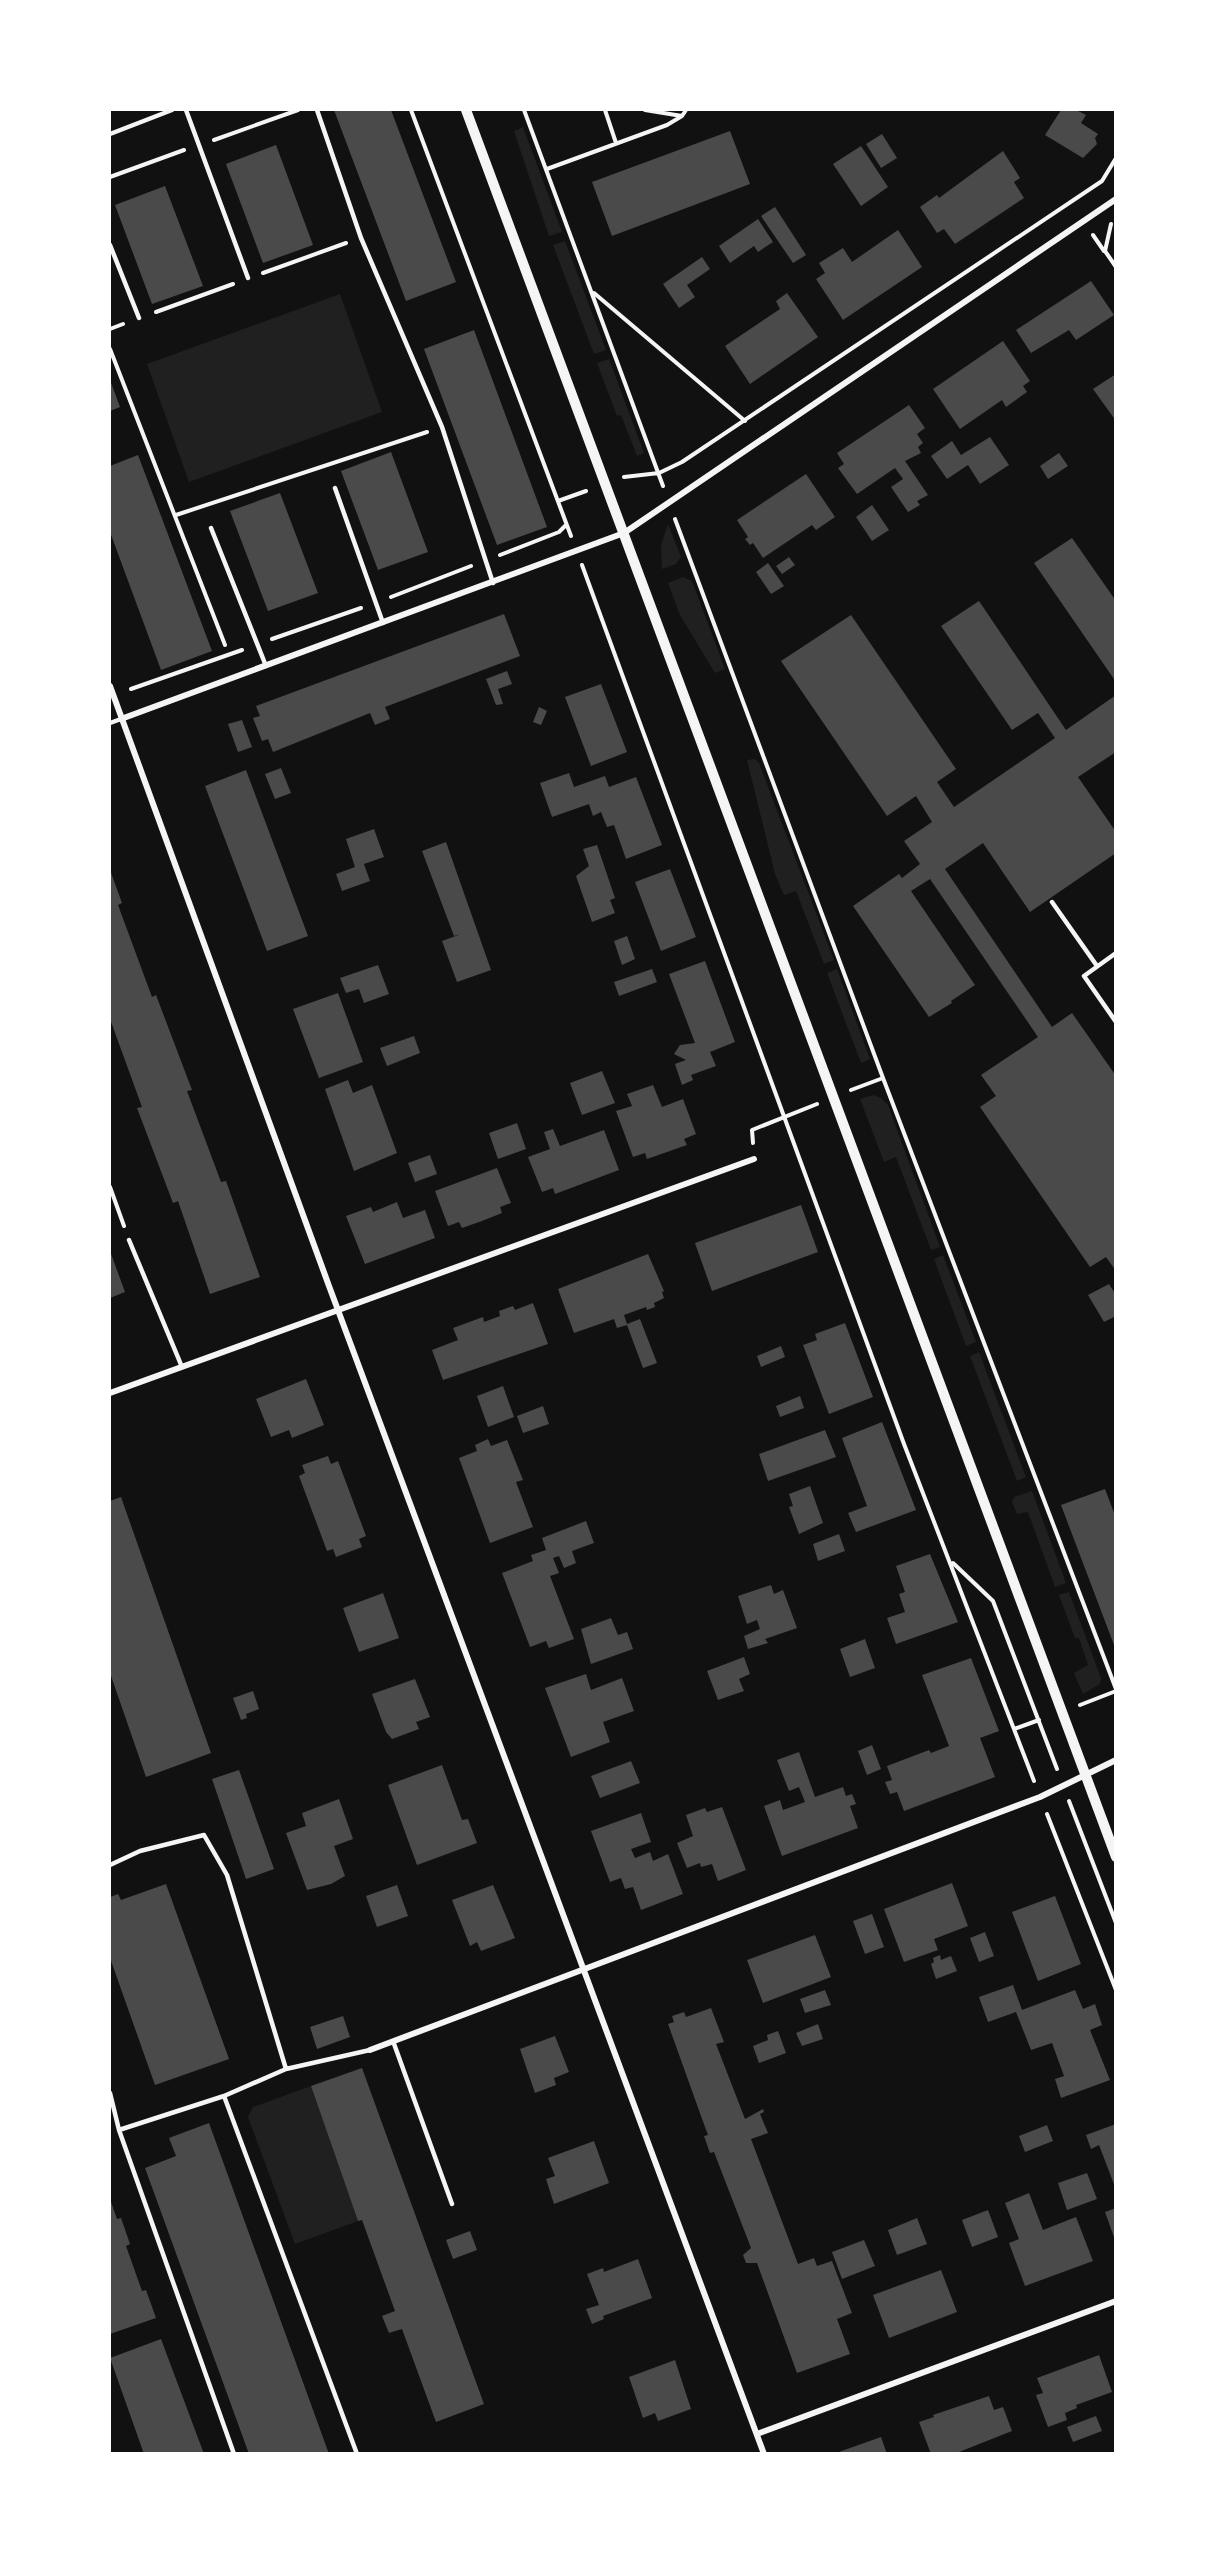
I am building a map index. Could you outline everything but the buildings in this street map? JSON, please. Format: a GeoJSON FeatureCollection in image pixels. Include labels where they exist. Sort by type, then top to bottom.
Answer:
{"type":"FeatureCollection","features":[{"type":"Feature","properties":{"kind":"street"},"geometry":{"type":"LineString","coordinates":[[466,110],[1116,1857]]}},
{"type":"Feature","properties":{"kind":"street"},"geometry":{"type":"LineString","coordinates":[[122,719],[624,533],[1116,200]]}},
{"type":"Feature","properties":{"kind":"street"},"geometry":{"type":"LineString","coordinates":[[110,686],[338,1311],[764,2454]]}},
{"type":"Feature","properties":{"kind":"street"},"geometry":{"type":"LineString","coordinates":[[110,1394],[754,1158]]}},
{"type":"Feature","properties":{"kind":"street"},"geometry":{"type":"LineString","coordinates":[[370,2050],[1040,1797],[1116,1760]]}},
{"type":"Feature","properties":{"kind":"street"},"geometry":{"type":"LineString","coordinates":[[757,2434],[1116,2301]]}},
{"type":"Feature","properties":{"kind":"lane"},"geometry":{"type":"LineString","coordinates":[[110,134],[172,110]]}},
{"type":"Feature","properties":{"kind":"lane"},"geometry":{"type":"LineString","coordinates":[[186,110],[248,278]]}},
{"type":"Feature","properties":{"kind":"lane"},"geometry":{"type":"LineString","coordinates":[[316,110],[361,238],[442,427],[493,583]]}},
{"type":"Feature","properties":{"kind":"lane"},"geometry":{"type":"LineString","coordinates":[[110,244],[138,318]]}},
{"type":"Feature","properties":{"kind":"lane"},"geometry":{"type":"LineString","coordinates":[[335,488],[383,623]]}},
{"type":"Feature","properties":{"kind":"lane"},"geometry":{"type":"LineString","coordinates":[[211,528],[266,666]]}},
{"type":"Feature","properties":{"kind":"lane"},"geometry":{"type":"LineString","coordinates":[[110,723],[122,719]]}},
{"type":"Feature","properties":{"kind":"lane"},"geometry":{"type":"LineString","coordinates":[[1052,902],[1097,966]]}},
{"type":"Feature","properties":{"kind":"lane"},"geometry":{"type":"LineString","coordinates":[[1116,953],[1084,976],[1116,1022]]}},
{"type":"Feature","properties":{"kind":"lane"},"geometry":{"type":"LineString","coordinates":[[129,1239],[183,1368]]}},
{"type":"Feature","properties":{"kind":"lane"},"geometry":{"type":"LineString","coordinates":[[110,1864],[140,1851],[204,1835],[227,1875],[286,2069]]}},
{"type":"Feature","properties":{"kind":"lane"},"geometry":{"type":"LineString","coordinates":[[393,2041],[452,2204]]}},
{"type":"Feature","properties":{"kind":"lane"},"geometry":{"type":"LineString","coordinates":[[119,2130],[224,2096],[286,2069],[370,2050]]}},
{"type":"Feature","properties":{"kind":"lane"},"geometry":{"type":"LineString","coordinates":[[110,2093],[119,2130],[234,2454]]}},
{"type":"Feature","properties":{"kind":"lane"},"geometry":{"type":"LineString","coordinates":[[224,2096],[357,2454]]}},
{"type":"Feature","properties":{"kind":"path"},"geometry":{"type":"LineString","coordinates":[[411,110],[786,1116],[904,1444],[1116,1990]]}},
{"type":"Feature","properties":{"kind":"path"},"geometry":{"type":"LineString","coordinates":[[524,110],[887,1089],[1116,1689]]}},
{"type":"Feature","properties":{"kind":"path"},"geometry":{"type":"LineString","coordinates":[[605,110],[616,144]]}},
{"type":"Feature","properties":{"kind":"path"},"geometry":{"type":"LineString","coordinates":[[645,110],[682,116]]}},
{"type":"Feature","properties":{"kind":"path"},"geometry":{"type":"LineString","coordinates":[[547,169],[667,126],[682,116],[686,110]]}},
{"type":"Feature","properties":{"kind":"path"},"geometry":{"type":"LineString","coordinates":[[659,473],[745,422],[1102,181],[1116,158]]}},
{"type":"Feature","properties":{"kind":"path"},"geometry":{"type":"LineString","coordinates":[[1113,213],[1105,251],[1116,267]]}},
{"type":"Feature","properties":{"kind":"path"},"geometry":{"type":"LineString","coordinates":[[593,293],[745,422]]}},
{"type":"Feature","properties":{"kind":"path"},"geometry":{"type":"LineString","coordinates":[[110,350],[225,645]]}},
{"type":"Feature","properties":{"kind":"path"},"geometry":{"type":"LineString","coordinates":[[176,515],[442,427]]}},
{"type":"Feature","properties":{"kind":"path"},"geometry":{"type":"LineString","coordinates":[[113,695],[537,542],[560,532],[567,524]]}},
{"type":"Feature","properties":{"kind":"path"},"geometry":{"type":"LineString","coordinates":[[754,1158],[752,1130],[786,1116]]}},
{"type":"Feature","properties":{"kind":"path"},"geometry":{"type":"LineString","coordinates":[[110,1187],[129,1239]]}},
{"type":"Feature","properties":{"kind":"path"},"geometry":{"type":"LineString","coordinates":[[950,1560],[993,1601],[1116,1923]]}},
{"type":"Feature","properties":{"kind":"shaded area"},"geometry":{"type":"Polygon","coordinates":[[[523,127],[562,232],[549,236],[514,131],[523,127]]]}},
{"type":"Feature","properties":{"kind":"shaded area"},"geometry":{"type":"Polygon","coordinates":[[[565,241],[606,350],[594,354],[553,245],[565,241]]]}},
{"type":"Feature","properties":{"kind":"shaded area"},"geometry":{"type":"Polygon","coordinates":[[[340,294],[382,412],[189,482],[147,364],[340,294]]]}},
{"type":"Feature","properties":{"kind":"shaded area"},"geometry":{"type":"Polygon","coordinates":[[[609,359],[644,453],[637,456],[621,415],[617,416],[597,363],[609,359]]]}},
{"type":"Feature","properties":{"kind":"shaded area"},"geometry":{"type":"Polygon","coordinates":[[[668,524],[681,557],[676,564],[662,569],[661,545],[668,524]]]}},
{"type":"Feature","properties":{"kind":"shaded area"},"geometry":{"type":"Polygon","coordinates":[[[683,577],[692,581],[725,669],[715,673],[680,615],[668,583],[683,577]]]}},
{"type":"Feature","properties":{"kind":"shaded area"},"geometry":{"type":"Polygon","coordinates":[[[755,759],[759,763],[834,960],[824,964],[796,891],[784,895],[775,874],[747,760],[755,759]]]}},
{"type":"Feature","properties":{"kind":"shaded area"},"geometry":{"type":"Polygon","coordinates":[[[837,969],[870,1059],[861,1063],[827,973],[837,969]]]}},
{"type":"Feature","properties":{"kind":"shaded area"},"geometry":{"type":"Polygon","coordinates":[[[873,1095],[881,1098],[888,1105],[940,1247],[931,1250],[896,1157],[884,1162],[860,1099],[873,1095]]]}},
{"type":"Feature","properties":{"kind":"shaded area"},"geometry":{"type":"Polygon","coordinates":[[[943,1255],[976,1342],[966,1346],[934,1259],[943,1255]]]}},
{"type":"Feature","properties":{"kind":"shaded area"},"geometry":{"type":"Polygon","coordinates":[[[979,1352],[1026,1477],[1017,1481],[970,1356],[979,1352]]]}},
{"type":"Feature","properties":{"kind":"shaded area"},"geometry":{"type":"Polygon","coordinates":[[[1032,1491],[1066,1583],[1055,1587],[1028,1512],[1017,1514],[1012,1502],[1014,1497],[1032,1491]]]}},
{"type":"Feature","properties":{"kind":"shaded area"},"geometry":{"type":"Polygon","coordinates":[[[1069,1592],[1101,1678],[1100,1684],[1083,1694],[1074,1673],[1088,1665],[1079,1638],[1075,1638],[1059,1595],[1069,1592]]]}},
{"type":"Feature","properties":{"kind":"shaded area"},"geometry":{"type":"Polygon","coordinates":[[[311,2086],[358,2221],[295,2244],[248,2117],[253,2107],[311,2086]]]}}]}
